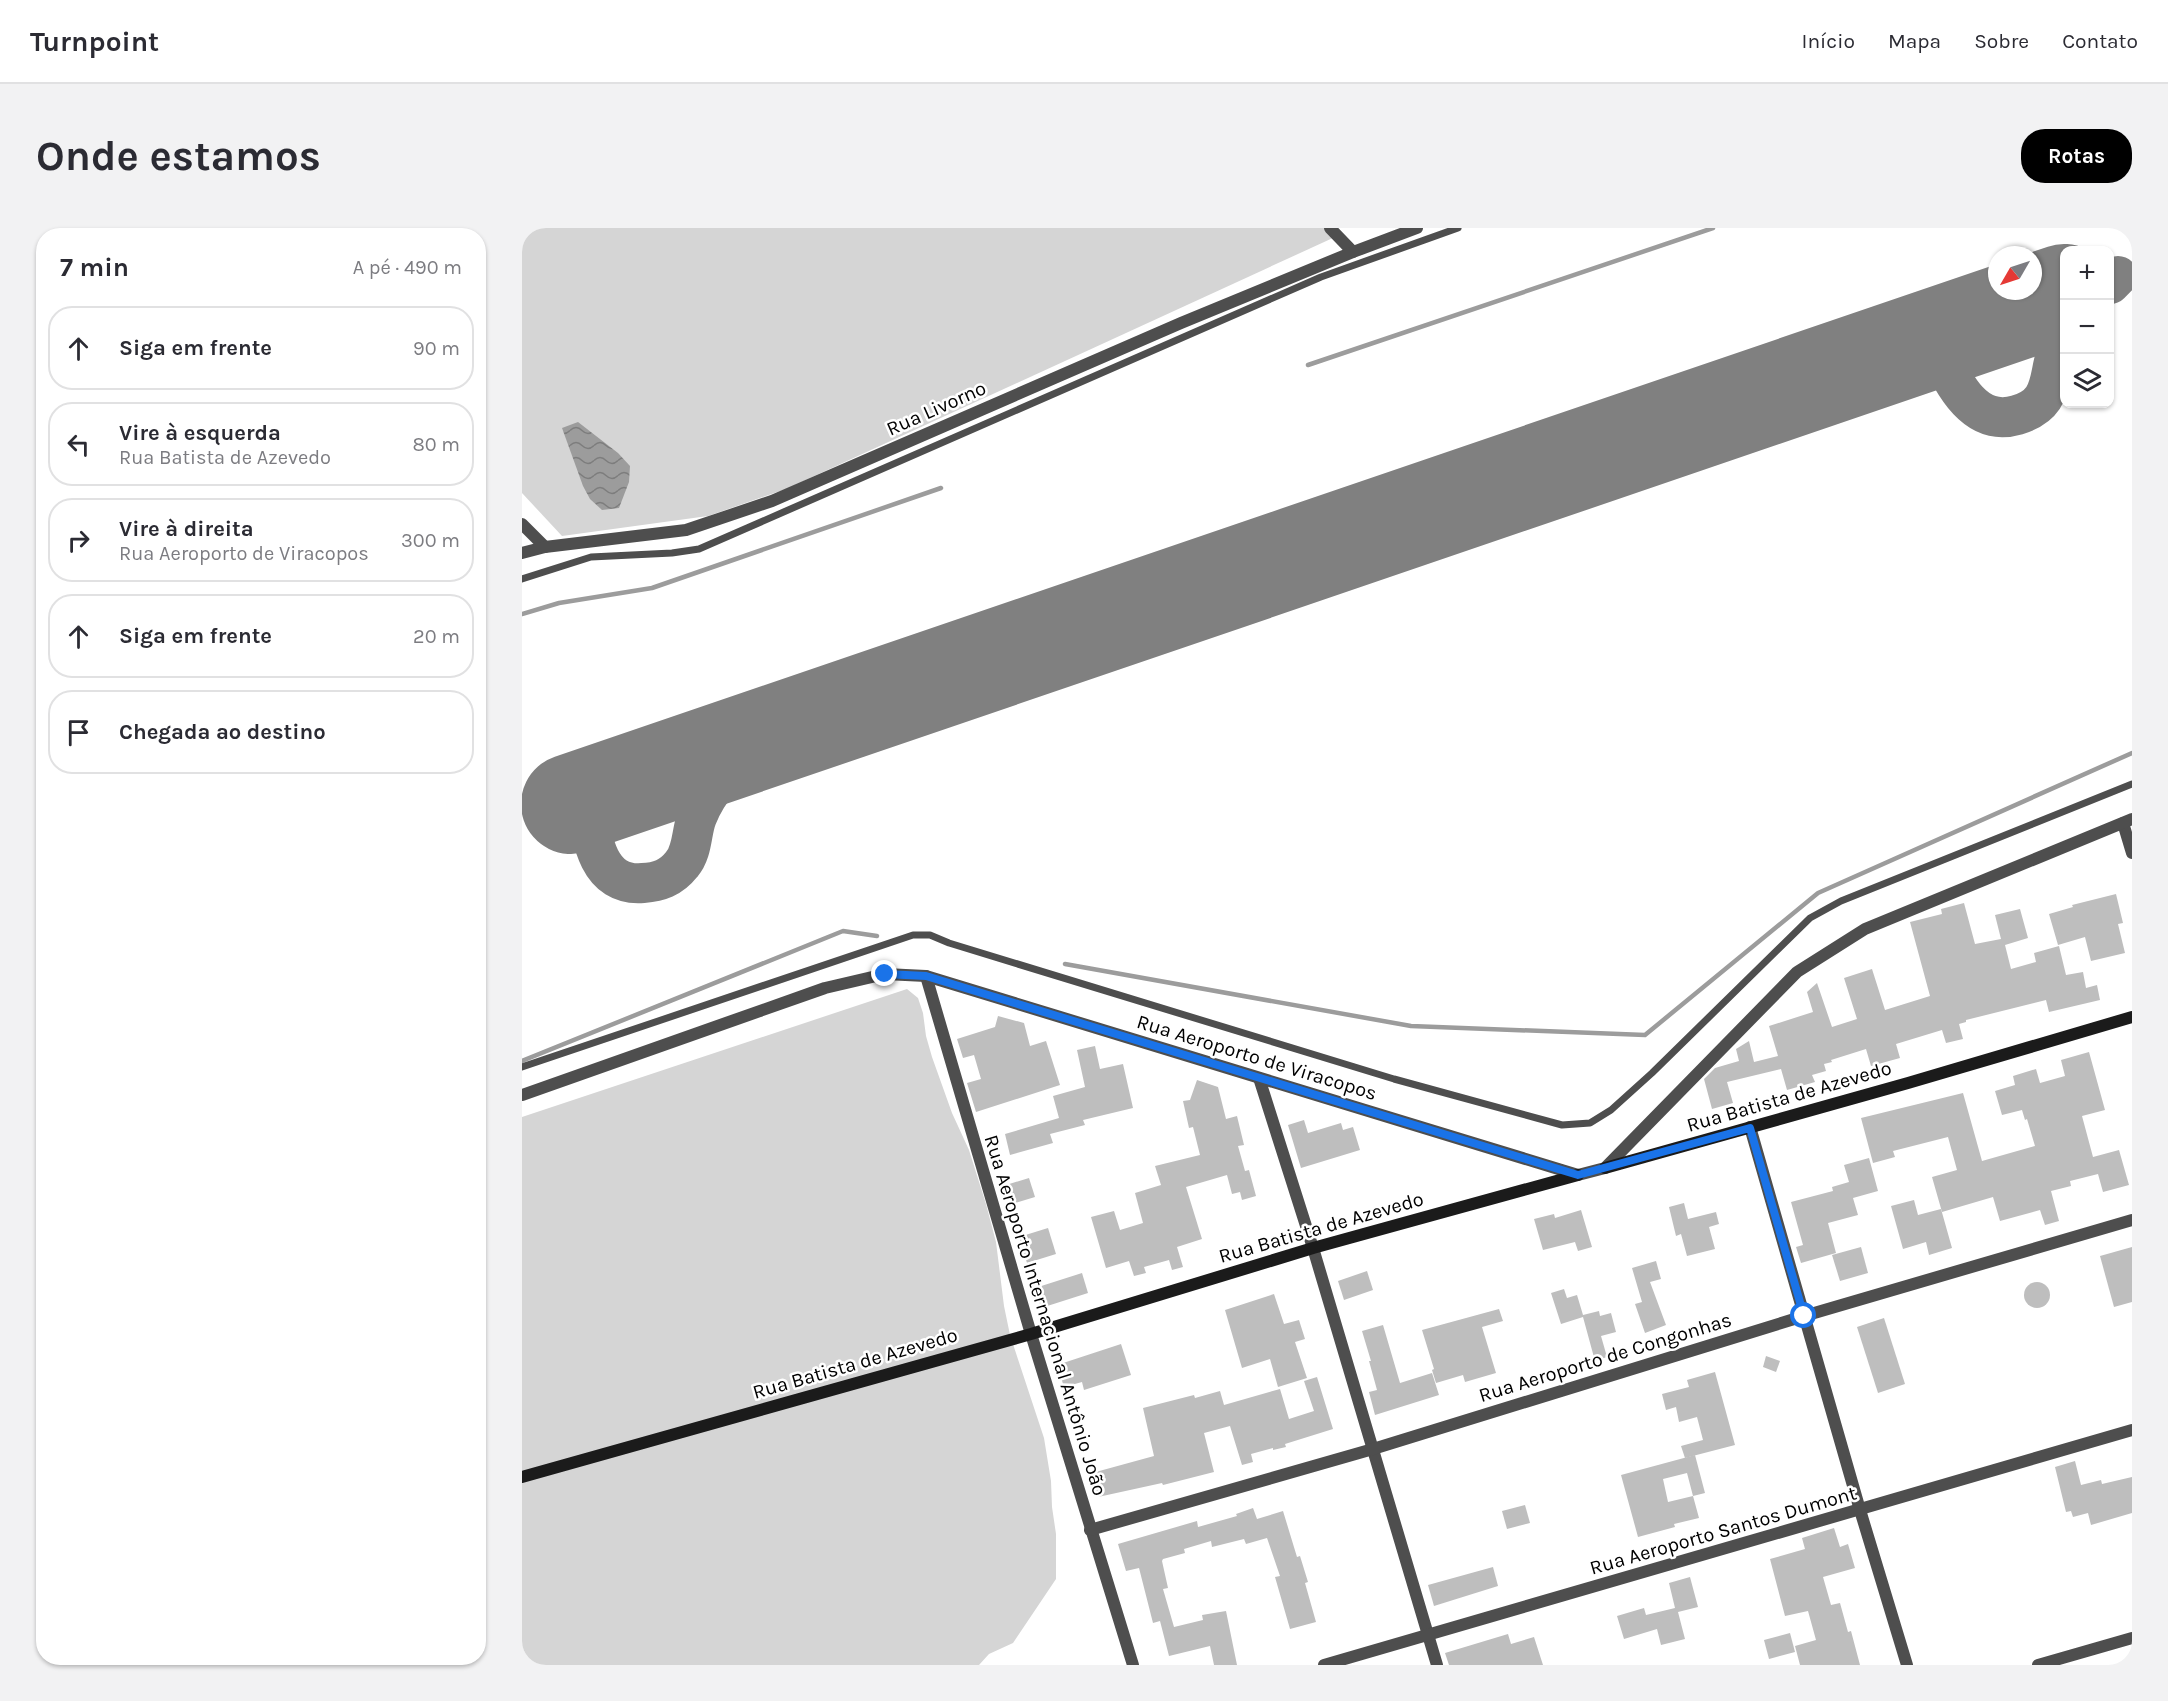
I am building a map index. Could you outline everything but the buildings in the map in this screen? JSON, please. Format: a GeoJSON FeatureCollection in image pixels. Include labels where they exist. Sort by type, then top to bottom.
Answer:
{"type":"FeatureCollection","features":[{"type":"Feature","properties":{"kind":"street"},"geometry":{"type":"LineString","coordinates":[[1330,228],[1353,252]]}},
{"type":"Feature","properties":{"kind":"street","name":"Rua Livorno"},"geometry":{"type":"LineString","coordinates":[[522,553],[686,530],[772,501],[1181,323],[1417,228]]}},
{"type":"Feature","properties":{"kind":"street"},"geometry":{"type":"LineString","coordinates":[[522,524],[545,548]]}},
{"type":"Feature","properties":{"kind":"street"},"geometry":{"type":"LineString","coordinates":[[1605,1168],[1797,972],[1865,929],[2127,821],[2132,853]]}},
{"type":"Feature","properties":{"kind":"street","name":"Rua Aeroporto de Viracopos"},"geometry":{"type":"LineString","coordinates":[[522,1095],[825,988],[885,974],[926,976],[1578,1175]]}},
{"type":"Feature","properties":{"kind":"street","name":"Rua Aeroporto Internacional Antônio João"},"geometry":{"type":"LineString","coordinates":[[926,976],[1031,1334],[1133,1665]]}},
{"type":"Feature","properties":{"kind":"street","name":"Rua Batista de Azevedo"},"geometry":{"type":"LineString","coordinates":[[522,1477],[1031,1334],[1313,1248],[1750,1128],[2132,1017]]}},
{"type":"Feature","properties":{"kind":"street"},"geometry":{"type":"LineString","coordinates":[[1259,1078],[1313,1248],[1437,1665]]}},
{"type":"Feature","properties":{"kind":"street"},"geometry":{"type":"LineString","coordinates":[[1750,1128],[1907,1665]]}},
{"type":"Feature","properties":{"kind":"street","name":"Rua Aeroporto de Congonhas"},"geometry":{"type":"LineString","coordinates":[[1090,1530],[1373,1449],[1804,1316],[2132,1220]]}},
{"type":"Feature","properties":{"kind":"street","name":"Rua Aeroporto Santos Dumont"},"geometry":{"type":"LineString","coordinates":[[1323,1665],[2132,1430]]}},
{"type":"Feature","properties":{"kind":"street"},"geometry":{"type":"LineString","coordinates":[[2038,1665],[2132,1638]]}},
{"type":"Feature","properties":{"kind":"lane"},"geometry":{"type":"LineString","coordinates":[[522,579],[591,557],[672,553],[699,549],[1321,277],[1458,228]]}},
{"type":"Feature","properties":{"kind":"lane"},"geometry":{"type":"LineString","coordinates":[[522,1067],[913,935],[930,935],[1394,1079],[1562,1125],[1590,1123],[1611,1110],[1652,1073],[1810,918],[1840,901],[2132,784]]}},
{"type":"Feature","properties":{"kind":"shaded area"},"geometry":{"type":"Polygon","coordinates":[[[522,228],[1327,228],[1335,237],[786,489],[708,516],[562,536],[522,493],[522,228]]]}},
{"type":"Feature","properties":{"kind":"shaded area"},"geometry":{"type":"Polygon","coordinates":[[[907,989],[918,998],[932,1057],[952,1113],[969,1150],[996,1242],[1010,1335],[1044,1438],[1056,1534],[1056,1579],[1013,1643],[989,1654],[979,1665],[522,1665],[522,1117],[907,989]]]}},
{"type":"Feature","properties":{"kind":"water"},"geometry":{"type":"Polygon","coordinates":[[[578,422],[618,453],[630,466],[629,482],[619,508],[602,510],[590,499],[583,486],[562,428],[578,422]]]}},
{"type":"Feature","properties":{"kind":"waterway"},"geometry":{"type":"LineString","coordinates":[[1308,365],[1713,228]]}},
{"type":"Feature","properties":{"kind":"waterway"},"geometry":{"type":"LineString","coordinates":[[522,614],[559,603],[652,588],[941,488]]}},
{"type":"Feature","properties":{"kind":"waterway"},"geometry":{"type":"LineString","coordinates":[[1065,964],[1411,1026],[1645,1035],[1818,893],[2132,753]]}},
{"type":"Feature","properties":{"kind":"waterway"},"geometry":{"type":"LineString","coordinates":[[522,1061],[843,931],[877,936]]}},
{"type":"Feature","properties":{"kind":"taxiway"},"geometry":{"type":"LineString","coordinates":[[2114,280],[2118,276]]}},
{"type":"Feature","properties":{"kind":"taxiway"},"geometry":{"type":"LineString","coordinates":[[1932,339],[1963,395],[1973,406],[1986,414],[2000,417],[2017,415],[2035,407],[2041,401],[2048,389],[2060,346]]}},
{"type":"Feature","properties":{"kind":"taxiway"},"geometry":{"type":"LineString","coordinates":[[586,799],[594,842],[605,867],[615,876],[627,882],[654,882],[674,873],[686,859],[702,805],[716,784],[760,739]]}},
{"type":"Feature","properties":{"kind":"runway"},"geometry":{"type":"LineString","coordinates":[[571,804],[2060,295]]}},
{"type":"Feature","properties":{"kind":"route"},"geometry":{"type":"LineString","coordinates":[[885,974],[926,976],[1578,1175],[1750,1128],[1804,1316]]}}]}
